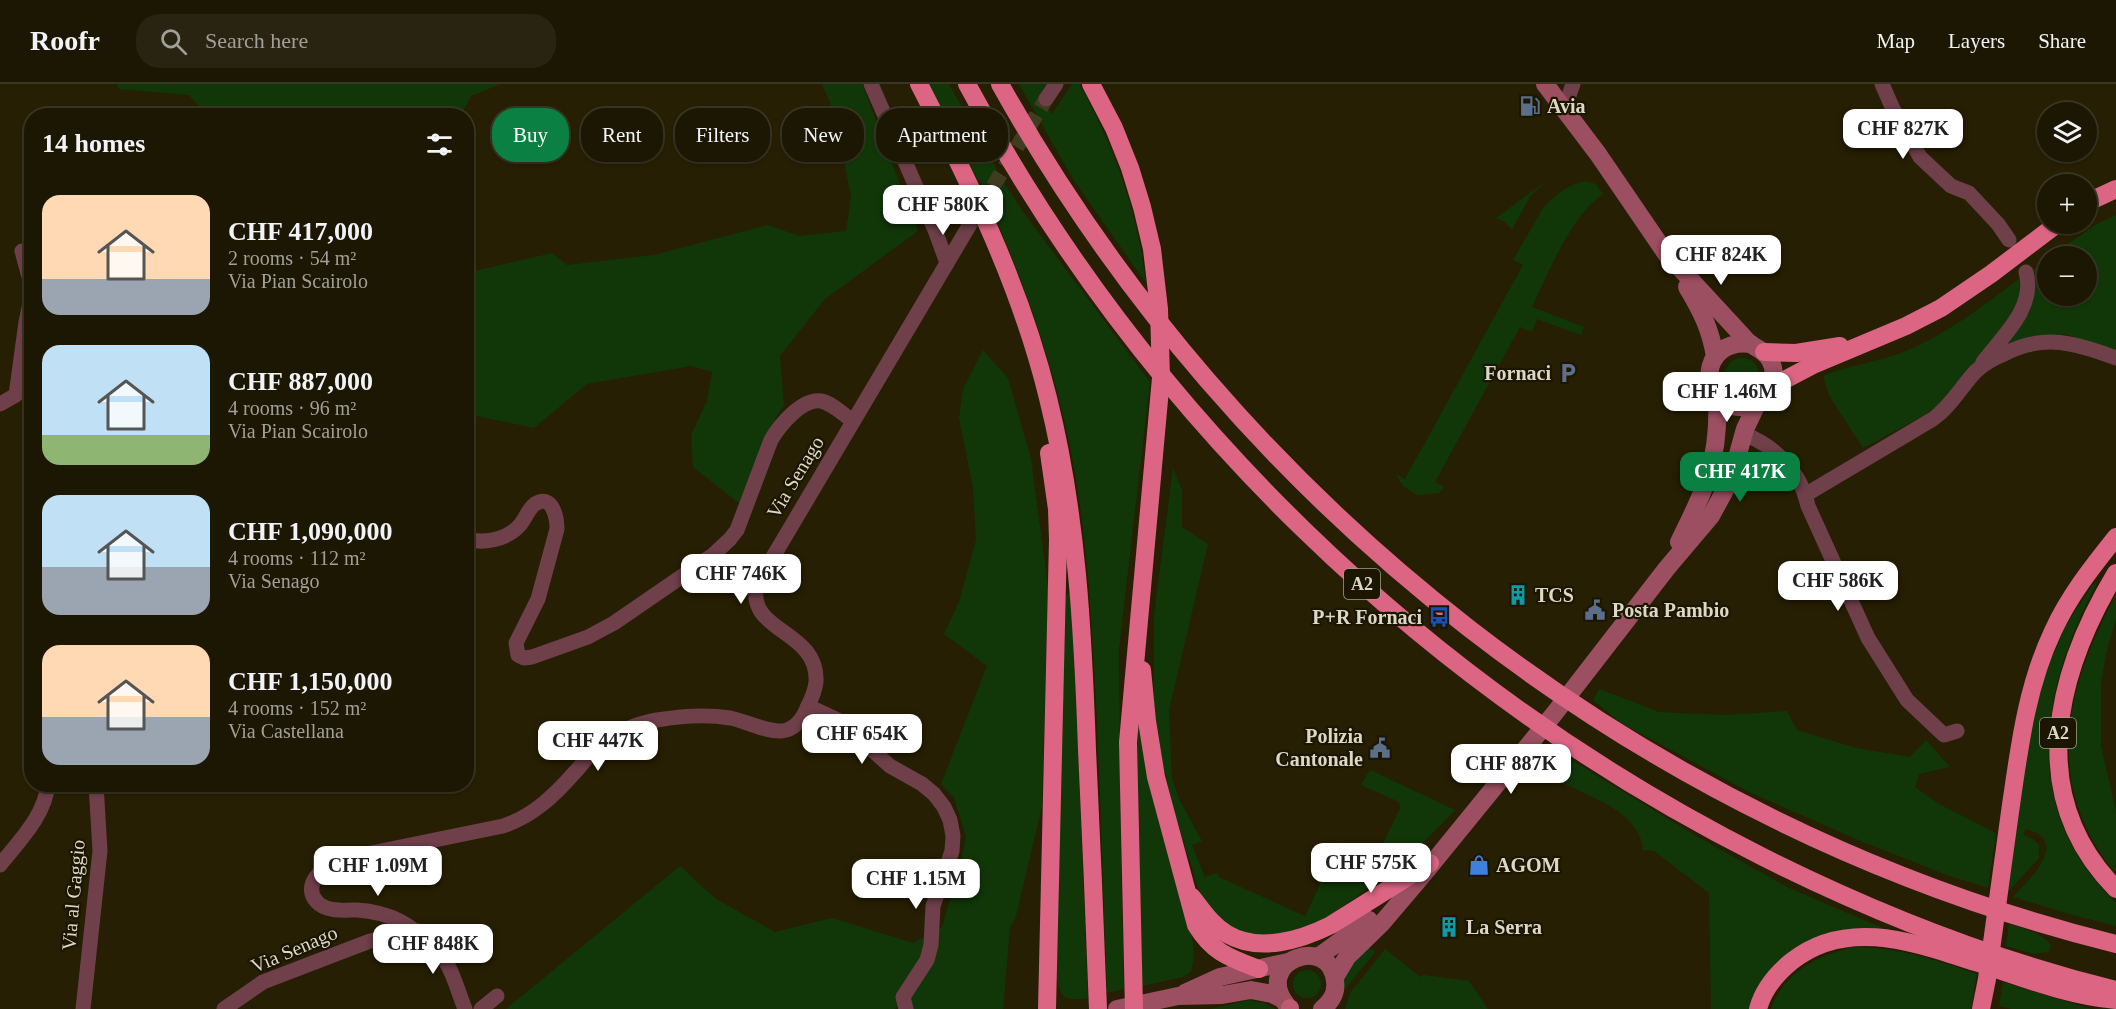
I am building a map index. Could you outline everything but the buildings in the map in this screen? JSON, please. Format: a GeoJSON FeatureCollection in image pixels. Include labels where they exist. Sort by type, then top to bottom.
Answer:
{"type":"FeatureCollection","features":[{"type":"Feature","properties":{"kind":"highway"},"geometry":{"type":"LineString","coordinates":[[919,84],[990,228],[1024,315],[1037,356],[1060,452],[1077,562],[1083,650],[1098,1009]]}},
{"type":"Feature","properties":{"kind":"highway","name":"A2"},"geometry":{"type":"LineString","coordinates":[[968,84],[1024,182],[1083,271],[1145,354],[1199,419],[1264,490],[1353,576],[1442,652],[1551,732],[1642,790],[1705,826],[1839,895],[1966,952],[2102,999],[2116,1000]]}},
{"type":"Feature","properties":{"kind":"highway","name":"A2"},"geometry":{"type":"LineString","coordinates":[[1000,84],[1072,203],[1112,260],[1172,339],[1227,404],[1306,488],[1374,551],[1472,632],[1539,681],[1637,745],[1723,793],[1831,846],[1970,901],[2048,926],[2116,944]]}},
{"type":"Feature","properties":{"kind":"highway"},"geometry":{"type":"LineString","coordinates":[[1091,84],[1114,128],[1130,168],[1142,207],[1158,290],[1161,378],[1128,742],[1134,1009]]}},
{"type":"Feature","properties":{"kind":"highway"},"geometry":{"type":"LineString","coordinates":[[2097,198],[2116,189]]}},
{"type":"Feature","properties":{"kind":"highway"},"geometry":{"type":"LineString","coordinates":[[1771,387],[1813,365],[1906,326],[1941,308],[2044,234]]}},
{"type":"Feature","properties":{"kind":"highway"},"geometry":{"type":"LineString","coordinates":[[1757,348],[1809,352],[1883,336]]}},
{"type":"Feature","properties":{"kind":"highway"},"geometry":{"type":"LineString","coordinates":[[1037,356],[1057,509],[1058,540],[1047,1009]]}},
{"type":"Feature","properties":{"kind":"highway","name":"A2"},"geometry":{"type":"LineString","coordinates":[[1981,1009],[2019,748],[2032,688],[2045,648],[2064,611],[2084,578],[2116,537]]}},
{"type":"Feature","properties":{"kind":"highway","name":"A2"},"geometry":{"type":"LineString","coordinates":[[2116,573],[2090,620],[2070,670],[2061,712],[2058,754],[2062,794],[2078,836],[2087,854],[2116,889]]}},
{"type":"Feature","properties":{"kind":"highway"},"geometry":{"type":"LineString","coordinates":[[1141,605],[1142,668],[1151,749],[1156,777],[1189,892],[1196,926],[1206,939],[1228,958],[1259,969]]}},
{"type":"Feature","properties":{"kind":"highway"},"geometry":{"type":"LineString","coordinates":[[1189,892],[1208,918],[1230,936],[1262,943],[1286,942],[1331,925],[1436,858]]}},
{"type":"Feature","properties":{"kind":"highway","name":"A2"},"geometry":{"type":"LineString","coordinates":[[1758,1009],[1765,992],[1785,967],[1799,956],[1828,942],[1859,936],[1892,938],[1966,952]]}},
{"type":"Feature","properties":{"kind":"highway","name":"A2"},"geometry":{"type":"LineString","coordinates":[[2034,974],[2116,990]]}},
{"type":"Feature","properties":{"kind":"main road"},"geometry":{"type":"LineString","coordinates":[[1545,84],[1598,154],[1665,252],[1704,315],[1711,333],[1714,357]]}},
{"type":"Feature","properties":{"kind":"main road"},"geometry":{"type":"LineString","coordinates":[[1335,977],[1347,957],[1397,906],[1554,714],[1667,568],[1711,516],[1731,479],[1744,434],[1757,404],[1768,394],[1771,387],[1774,378],[1773,368],[1757,348],[1665,252]]}},
{"type":"Feature","properties":{"kind":"main road"},"geometry":{"type":"LineString","coordinates":[[1667,568],[1709,478],[1718,433],[1717,397],[1709,381],[1710,364],[1721,349],[1731,345],[1741,343],[1757,348]]}},
{"type":"Feature","properties":{"kind":"main road"},"geometry":{"type":"LineString","coordinates":[[1717,397],[1735,407],[1757,404]]}},
{"type":"Feature","properties":{"kind":"main road"},"geometry":{"type":"LineString","coordinates":[[1318,957],[1373,917],[1436,858]]}},
{"type":"Feature","properties":{"kind":"main road"},"geometry":{"type":"LineString","coordinates":[[1173,997],[1220,977],[1288,962],[1303,956],[1318,957],[1332,969],[1335,977],[1334,995],[1322,1009]]}},
{"type":"Feature","properties":{"kind":"main road"},"geometry":{"type":"LineString","coordinates":[[1288,962],[1279,976],[1279,992],[1289,1006]]}},
{"type":"Feature","properties":{"kind":"main road"},"geometry":{"type":"LineString","coordinates":[[1117,1009],[1173,997],[1222,995],[1251,990],[1272,994],[1289,1006]]}},
{"type":"Feature","properties":{"kind":"street"},"geometry":{"type":"LineString","coordinates":[[870,84],[935,231],[946,263]]}},
{"type":"Feature","properties":{"kind":"street"},"geometry":{"type":"LineString","coordinates":[[1046,99],[1056,84]]}},
{"type":"Feature","properties":{"kind":"street"},"geometry":{"type":"LineString","coordinates":[[1564,110],[1573,84]]}},
{"type":"Feature","properties":{"kind":"street"},"geometry":{"type":"LineString","coordinates":[[1882,84],[1920,157],[1951,186],[1970,193],[2009,240]]}},
{"type":"Feature","properties":{"kind":"street","name":"Via Senago"},"geometry":{"type":"LineString","coordinates":[[224,1009],[263,982],[370,941],[387,939],[401,945],[409,944],[416,939],[418,931],[394,918],[366,911],[326,909],[317,903],[312,896],[311,888],[314,880],[328,865],[337,860],[515,822],[536,810],[553,796],[594,750],[632,726],[664,719],[716,716],[731,718],[775,732],[795,727],[803,717],[816,684],[813,663],[808,652],[800,643],[764,618],[757,605],[756,591],[762,573],[969,226]]}},
{"type":"Feature","properties":{"kind":"street"},"geometry":{"type":"LineString","coordinates":[[22,251],[24,258]]}},
{"type":"Feature","properties":{"kind":"street"},"geometry":{"type":"LineString","coordinates":[[1805,495],[1933,419],[1944,410],[2023,309],[2030,285],[2026,272]]}},
{"type":"Feature","properties":{"kind":"street"},"geometry":{"type":"LineString","coordinates":[[0,404],[16,395],[24,337]]}},
{"type":"Feature","properties":{"kind":"street"},"geometry":{"type":"LineString","coordinates":[[1977,370],[2010,350],[2049,341],[2079,345],[2116,358]]}},
{"type":"Feature","properties":{"kind":"street"},"geometry":{"type":"LineString","coordinates":[[474,541],[492,540],[511,532],[518,527],[533,505],[541,501],[548,503],[555,510],[557,529],[538,598],[516,643],[518,655],[524,658],[532,657],[588,637],[614,623],[713,555],[737,530],[778,427],[804,405],[815,401],[823,402],[853,421]]}},
{"type":"Feature","properties":{"kind":"street"},"geometry":{"type":"LineString","coordinates":[[1744,434],[1773,449],[1788,465],[1805,495],[1868,638],[1907,700],[1944,735],[1957,731]]}},
{"type":"Feature","properties":{"kind":"street"},"geometry":{"type":"LineString","coordinates":[[808,706],[840,722],[890,766],[922,784],[934,794],[950,819],[953,836],[952,850],[933,906],[931,945],[927,960],[903,997],[906,1009]]}},
{"type":"Feature","properties":{"kind":"street"},"geometry":{"type":"LineString","coordinates":[[0,865],[38,816],[46,800],[47,792]]}},
{"type":"Feature","properties":{"kind":"street","name":"Via al Gaggio"},"geometry":{"type":"LineString","coordinates":[[83,1009],[100,851],[96,792]]}},
{"type":"Feature","properties":{"kind":"street"},"geometry":{"type":"LineString","coordinates":[[418,931],[446,962],[465,1009]]}},
{"type":"Feature","properties":{"kind":"street"},"geometry":{"type":"LineString","coordinates":[[481,1009],[497,996]]}},
{"type":"Feature","properties":{"kind":"green space"},"geometry":{"type":"Polygon","coordinates":[[[117,84],[501,84],[471,96],[465,108],[201,108],[189,95],[119,89],[117,84]]]}},
{"type":"Feature","properties":{"kind":"green space"},"geometry":{"type":"Polygon","coordinates":[[[822,84],[862,84],[876,121],[876,162],[892,162],[918,231],[825,299],[780,356],[784,405],[771,426],[740,504],[693,467],[691,435],[707,401],[712,372],[691,366],[587,384],[534,428],[474,415],[474,271],[552,253],[567,265],[654,255],[768,225],[799,236],[846,231],[851,197],[844,162],[864,162],[864,108],[832,108],[822,84]]]}},
{"type":"Feature","properties":{"kind":"green space"},"geometry":{"type":"Polygon","coordinates":[[[929,84],[949,84],[962,108],[941,108],[929,84]]]}},
{"type":"Feature","properties":{"kind":"green space"},"geometry":{"type":"Polygon","coordinates":[[[1019,84],[1046,84],[1040,94],[1052,114],[1072,84],[1079,84],[1114,156],[1123,180],[1137,230],[1146,283],[1073,179],[1019,84]]]}},
{"type":"Feature","properties":{"kind":"green space"},"geometry":{"type":"Polygon","coordinates":[[[969,162],[992,162],[1026,216],[1150,382],[1119,649],[1124,989],[1107,993],[1091,616],[1075,473],[1053,375],[1021,280],[996,219],[995,208],[1000,198],[989,180],[985,187],[978,180],[969,162]]]}},
{"type":"Feature","properties":{"kind":"green space"},"geometry":{"type":"Polygon","coordinates":[[[1550,178],[1531,195],[1512,229],[1505,222],[1496,218],[1550,178]]]}},
{"type":"Feature","properties":{"kind":"green space"},"geometry":{"type":"Polygon","coordinates":[[[1587,181],[1596,184],[1603,194],[1580,216],[1553,262],[1532,307],[1584,327],[1581,335],[1537,319],[1532,332],[1520,327],[1435,482],[1444,487],[1439,493],[1417,495],[1403,486],[1396,474],[1405,479],[1523,265],[1513,260],[1543,208],[1563,190],[1587,181]]]}},
{"type":"Feature","properties":{"kind":"green space"},"geometry":{"type":"Polygon","coordinates":[[[2116,215],[2116,351],[2064,334],[2024,342],[1996,353],[2033,270],[2037,267],[2037,306],[2097,306],[2097,246],[2065,246],[2082,234],[2097,234],[2097,224],[2116,215]]]}},
{"type":"Feature","properties":{"kind":"green space"},"geometry":{"type":"Polygon","coordinates":[[[2023,276],[2022,300],[1951,397],[1923,416],[1863,448],[1830,397],[1823,376],[1898,354],[1931,339],[1963,320],[2023,276]]]}},
{"type":"Feature","properties":{"kind":"green space"},"geometry":{"type":"Polygon","coordinates":[[[983,350],[1008,378],[1031,459],[1048,587],[1042,807],[1016,916],[1010,928],[1003,1009],[913,1009],[899,1004],[895,1009],[506,1009],[680,866],[716,899],[775,932],[832,918],[913,943],[942,927],[966,837],[954,798],[941,784],[987,666],[944,634],[959,602],[976,540],[973,488],[959,418],[963,389],[983,350]]]}},
{"type":"Feature","properties":{"kind":"green space"},"geometry":{"type":"Polygon","coordinates":[[[1742,358],[1754,363],[1759,375],[1754,387],[1742,392],[1730,387],[1725,375],[1730,363],[1742,358]]]}},
{"type":"Feature","properties":{"kind":"green space"},"geometry":{"type":"Polygon","coordinates":[[[1173,468],[1182,490],[1182,527],[1208,544],[1169,710],[1172,778],[1179,799],[1202,841],[1192,845],[1205,877],[1217,873],[1219,877],[1305,916],[1340,842],[1370,853],[1379,852],[1400,808],[1399,802],[1361,785],[1370,770],[1455,810],[1399,864],[1337,910],[1339,914],[1309,929],[1278,936],[1246,935],[1225,925],[1203,900],[1176,817],[1163,765],[1154,704],[1154,615],[1173,468]]]}},
{"type":"Feature","properties":{"kind":"green space"},"geometry":{"type":"Polygon","coordinates":[[[2093,584],[2096,585],[2079,619],[2056,690],[2050,727],[2049,763],[2054,799],[2066,834],[2089,873],[2116,903],[2116,926],[2013,897],[2036,871],[2046,851],[2045,842],[2039,834],[2025,829],[2024,835],[2039,845],[2039,858],[2008,892],[2030,734],[2037,703],[2045,675],[2065,627],[2093,584]]]}},
{"type":"Feature","properties":{"kind":"green space"},"geometry":{"type":"Polygon","coordinates":[[[1066,594],[1070,594],[1073,626],[1088,998],[1080,999],[1068,998],[1061,993],[1056,974],[1066,594]]]}},
{"type":"Feature","properties":{"kind":"green space"},"geometry":{"type":"Polygon","coordinates":[[[2116,595],[2116,619],[2107,649],[2101,684],[2101,746],[2116,811],[2116,874],[2093,840],[2078,805],[2070,771],[2069,736],[2074,701],[2084,666],[2116,595]]]}},
{"type":"Feature","properties":{"kind":"green space"},"geometry":{"type":"Polygon","coordinates":[[[1599,689],[1659,712],[1725,715],[1787,711],[1797,730],[1856,748],[1910,757],[1926,740],[1950,767],[1919,774],[1915,787],[1939,804],[1996,833],[1988,888],[1947,875],[1863,842],[1749,792],[1621,723],[1593,700],[1599,689]]]}},
{"type":"Feature","properties":{"kind":"green space"},"geometry":{"type":"Polygon","coordinates":[[[1137,726],[1139,726],[1192,933],[1194,957],[1191,971],[1183,977],[1142,986],[1137,726]]]}},
{"type":"Feature","properties":{"kind":"green space"},"geometry":{"type":"Polygon","coordinates":[[[1548,746],[1698,837],[1787,887],[1885,929],[1830,935],[1750,1009],[1711,1009],[1709,893],[1654,851],[1643,850],[1640,837],[1625,816],[1602,801],[1561,782],[1534,762],[1548,746]]]}},
{"type":"Feature","properties":{"kind":"green space"},"geometry":{"type":"Polygon","coordinates":[[[2009,924],[2042,937],[2051,945],[2049,952],[2034,954],[2006,946],[2009,924]]]}},
{"type":"Feature","properties":{"kind":"green space"},"geometry":{"type":"Polygon","coordinates":[[[1366,944],[1375,952],[1341,994],[1343,979],[1366,944]]]}},
{"type":"Feature","properties":{"kind":"green space"},"geometry":{"type":"Polygon","coordinates":[[[1853,947],[1916,955],[1977,974],[1971,1009],[1771,1009],[1784,985],[1803,967],[1827,955],[1853,947]]]}},
{"type":"Feature","properties":{"kind":"green space"},"geometry":{"type":"Polygon","coordinates":[[[1385,949],[1420,977],[1424,975],[1469,981],[1488,1009],[1345,1009],[1350,993],[1385,949]]]}},
{"type":"Feature","properties":{"kind":"green space"},"geometry":{"type":"Polygon","coordinates":[[[1307,970],[1317,974],[1321,984],[1317,994],[1307,998],[1297,994],[1293,984],[1297,974],[1307,970]]]}},
{"type":"Feature","properties":{"kind":"green space"},"geometry":{"type":"Polygon","coordinates":[[[2003,982],[2091,1009],[2012,1009],[1999,1006],[2003,982]]]}},
{"type":"Feature","properties":{"kind":"green space"},"geometry":{"type":"Polygon","coordinates":[[[1249,1000],[1264,1003],[1276,1009],[1210,1009],[1249,1000]]]}},
{"type":"Feature","properties":{"kind":"tunnel"},"geometry":{"type":"LineString","coordinates":[[969,226],[1046,99]]}},
{"type":"Feature","properties":{"kind":"place","name":"Avia"},"geometry":{"type":"Point","coordinates":[1530,106]}},
{"type":"Feature","properties":{"kind":"place","name":"Fornaci"},"geometry":{"type":"Point","coordinates":[1568,373]}},
{"type":"Feature","properties":{"kind":"place","name":"TCS"},"geometry":{"type":"Point","coordinates":[1518,595]}},
{"type":"Feature","properties":{"kind":"place","name":"Posta Pambio"},"geometry":{"type":"Point","coordinates":[1595,610]}},
{"type":"Feature","properties":{"kind":"place","name":"P+R Fornaci"},"geometry":{"type":"Point","coordinates":[1439,617]}},
{"type":"Feature","properties":{"kind":"place","name":"Polizia Cantonale"},"geometry":{"type":"Point","coordinates":[1380,748]}},
{"type":"Feature","properties":{"kind":"place","name":"AGOM"},"geometry":{"type":"Point","coordinates":[1479,865]}},
{"type":"Feature","properties":{"kind":"place","name":"La Serra"},"geometry":{"type":"Point","coordinates":[1449,927]}}]}
